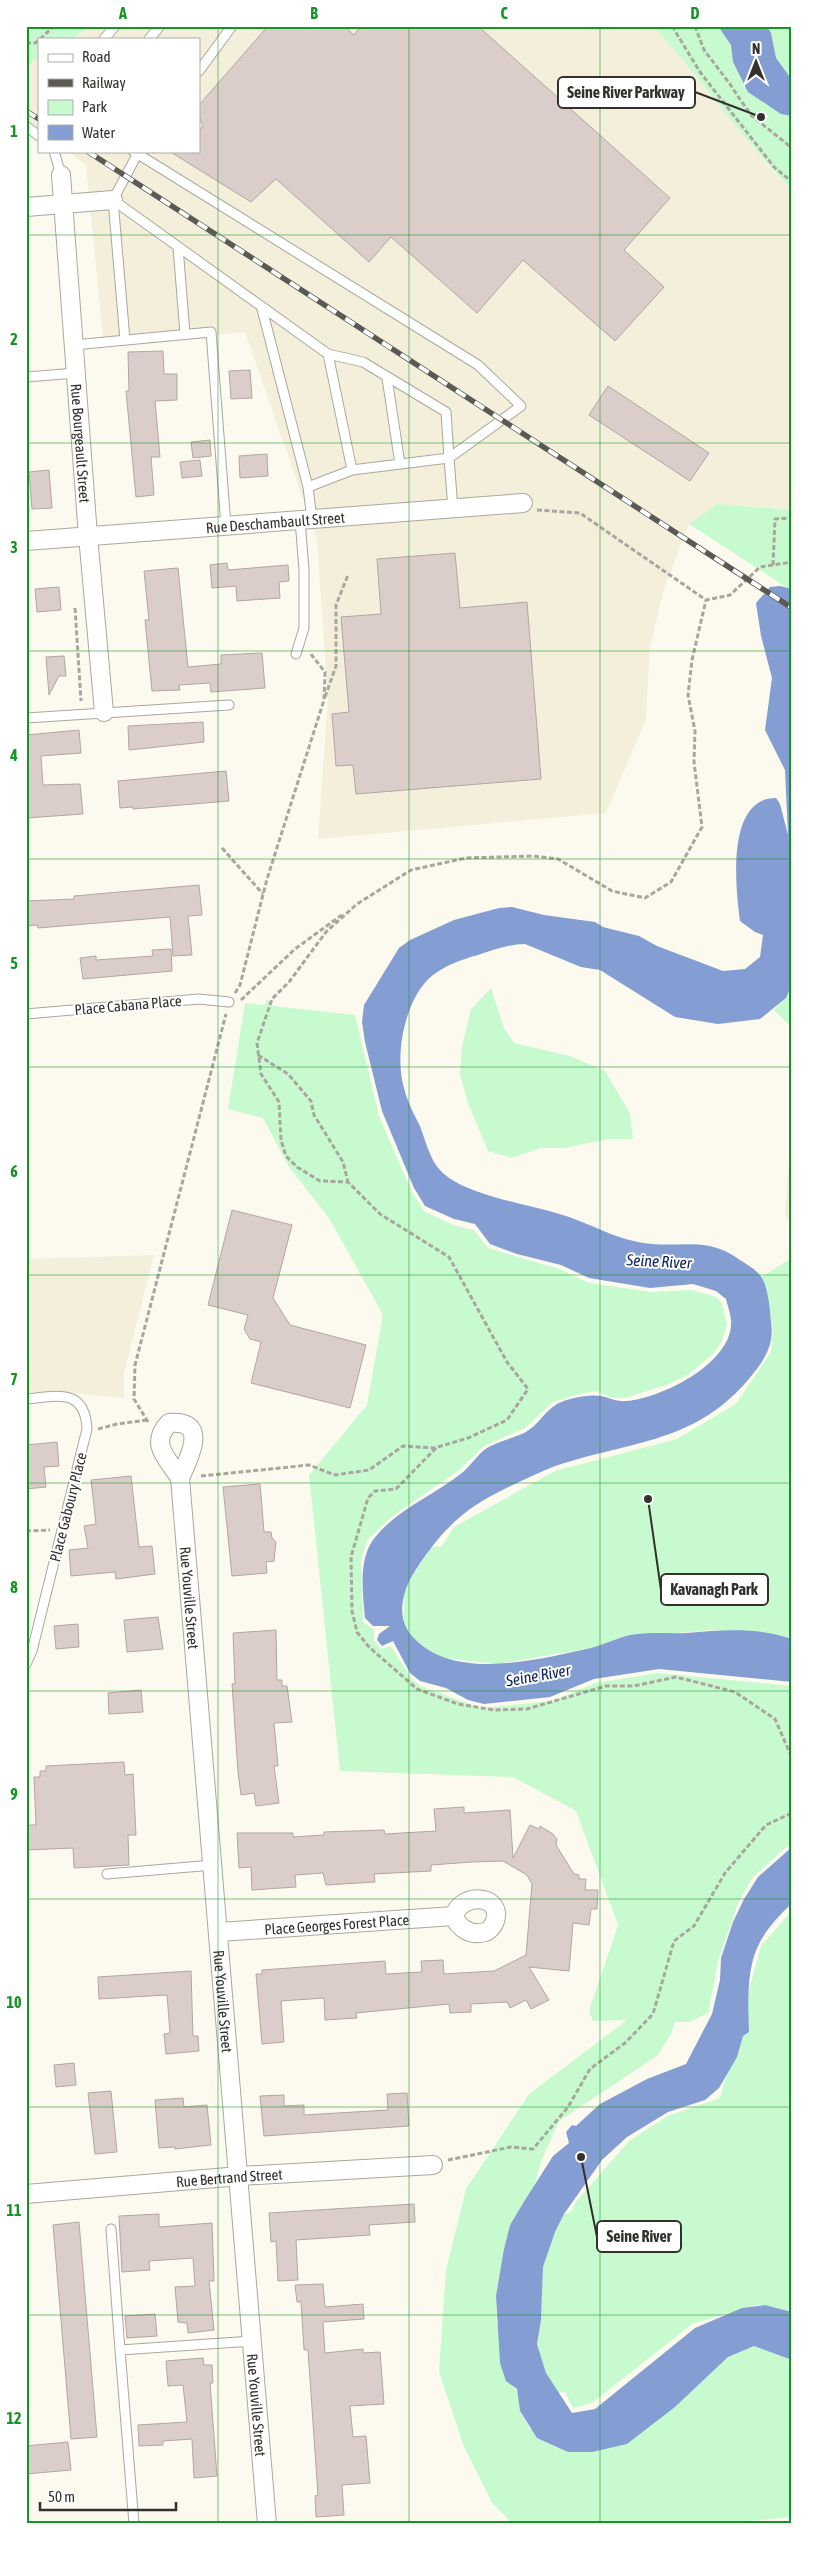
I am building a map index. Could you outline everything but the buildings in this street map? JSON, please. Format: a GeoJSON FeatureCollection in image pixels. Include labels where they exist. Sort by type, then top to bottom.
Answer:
{"type":"FeatureCollection","features":[{"type":"Feature","properties":{"kind":"street","name":"Rue Bourgeault Street"},"geometry":{"type":"LineString","coordinates":[[61,175],[88,536],[104,712]]}},
{"type":"Feature","properties":{"kind":"street"},"geometry":{"type":"LineString","coordinates":[[26,208],[113,200]]}},
{"type":"Feature","properties":{"kind":"street","name":"Rue Deschambault Street"},"geometry":{"type":"LineString","coordinates":[[26,541],[523,503]]}},
{"type":"Feature","properties":{"kind":"street","name":"Rue Youville Street"},"geometry":{"type":"LineString","coordinates":[[180,1478],[160,1448],[159,1440],[162,1431],[169,1423],[180,1422],[189,1427],[195,1438],[193,1448],[180,1478],[240,2176],[267,2524]]}},
{"type":"Feature","properties":{"kind":"street","name":"Place Georges Forest Place"},"geometry":{"type":"LineString","coordinates":[[219,1932],[454,1916]]}},
{"type":"Feature","properties":{"kind":"street","name":"Rue Bertrand Street"},"geometry":{"type":"LineString","coordinates":[[26,2194],[240,2176],[433,2165]]}},
{"type":"Feature","properties":{"kind":"lane"},"geometry":{"type":"LineString","coordinates":[[105,38],[115,26]]}},
{"type":"Feature","properties":{"kind":"lane"},"geometry":{"type":"LineString","coordinates":[[150,38],[160,26]]}},
{"type":"Feature","properties":{"kind":"lane"},"geometry":{"type":"LineString","coordinates":[[200,70],[232,26]]}},
{"type":"Feature","properties":{"kind":"lane"},"geometry":{"type":"LineString","coordinates":[[26,126],[38,135]]}},
{"type":"Feature","properties":{"kind":"lane"},"geometry":{"type":"LineString","coordinates":[[54,152],[61,175]]}},
{"type":"Feature","properties":{"kind":"lane"},"geometry":{"type":"LineString","coordinates":[[125,340],[113,200],[136,152],[478,365],[521,406],[449,458],[352,470],[308,487]]}},
{"type":"Feature","properties":{"kind":"lane"},"geometry":{"type":"LineString","coordinates":[[113,200],[262,309],[328,354],[363,362],[446,412],[453,509]]}},
{"type":"Feature","properties":{"kind":"lane"},"geometry":{"type":"LineString","coordinates":[[178,247],[186,334]]}},
{"type":"Feature","properties":{"kind":"lane"},"geometry":{"type":"LineString","coordinates":[[262,309],[308,487],[304,570],[304,628],[296,654]]}},
{"type":"Feature","properties":{"kind":"lane"},"geometry":{"type":"LineString","coordinates":[[74,345],[211,332],[226,526]]}},
{"type":"Feature","properties":{"kind":"lane"},"geometry":{"type":"LineString","coordinates":[[328,354],[352,470]]}},
{"type":"Feature","properties":{"kind":"lane"},"geometry":{"type":"LineString","coordinates":[[26,377],[76,373]]}},
{"type":"Feature","properties":{"kind":"lane"},"geometry":{"type":"LineString","coordinates":[[387,378],[400,464]]}},
{"type":"Feature","properties":{"kind":"lane"},"geometry":{"type":"LineString","coordinates":[[26,718],[229,704]]}},
{"type":"Feature","properties":{"kind":"lane","name":"Place Cabana Place"},"geometry":{"type":"LineString","coordinates":[[26,1014],[199,999],[229,1002]]}},
{"type":"Feature","properties":{"kind":"lane","name":"Place Gaboury Place"},"geometry":{"type":"LineString","coordinates":[[26,1399],[61,1396],[71,1398],[81,1405],[86,1417],[86,1433],[63,1528],[32,1651],[26,1664]]}},
{"type":"Feature","properties":{"kind":"lane"},"geometry":{"type":"LineString","coordinates":[[107,1874],[213,1865]]}},
{"type":"Feature","properties":{"kind":"lane"},"geometry":{"type":"LineString","coordinates":[[111,2229],[134,2524]]}},
{"type":"Feature","properties":{"kind":"lane"},"geometry":{"type":"LineString","coordinates":[[120,2350],[253,2341]]}},
{"type":"Feature","properties":{"kind":"path"},"geometry":{"type":"LineString","coordinates":[[40,38],[54,26]]}},
{"type":"Feature","properties":{"kind":"path"},"geometry":{"type":"LineString","coordinates":[[672,26],[700,72],[774,166],[792,182]]}},
{"type":"Feature","properties":{"kind":"path"},"geometry":{"type":"LineString","coordinates":[[695,26],[704,50],[752,116],[792,148]]}},
{"type":"Feature","properties":{"kind":"path"},"geometry":{"type":"LineString","coordinates":[[26,43],[35,43],[38,40]]}},
{"type":"Feature","properties":{"kind":"path"},"geometry":{"type":"LineString","coordinates":[[523,503],[534,510],[580,513],[706,600],[730,595],[760,568],[792,562]]}},
{"type":"Feature","properties":{"kind":"path"},"geometry":{"type":"LineString","coordinates":[[773,565],[775,518],[792,518]]}},
{"type":"Feature","properties":{"kind":"path"},"geometry":{"type":"LineString","coordinates":[[159,1440],[134,1399],[135,1365],[229,1002],[240,985],[263,894],[314,727],[336,666],[336,605],[348,575]]}},
{"type":"Feature","properties":{"kind":"path"},"geometry":{"type":"LineString","coordinates":[[229,1002],[239,1002],[295,949],[357,904],[411,870],[466,858],[533,856],[558,859],[612,891],[645,898],[671,882],[702,827],[694,762],[695,731],[688,695],[692,660],[706,600]]}},
{"type":"Feature","properties":{"kind":"path"},"geometry":{"type":"LineString","coordinates":[[75,606],[81,713]]}},
{"type":"Feature","properties":{"kind":"path"},"geometry":{"type":"LineString","coordinates":[[300,641],[325,672],[324,700]]}},
{"type":"Feature","properties":{"kind":"path"},"geometry":{"type":"LineString","coordinates":[[222,848],[263,894]]}},
{"type":"Feature","properties":{"kind":"path"},"geometry":{"type":"LineString","coordinates":[[348,1182],[320,1181],[297,1167],[286,1156],[281,1140],[279,1102],[261,1074],[257,1043],[272,999],[289,982],[326,932],[357,904]]}},
{"type":"Feature","properties":{"kind":"path"},"geometry":{"type":"LineString","coordinates":[[180,1478],[309,1465],[336,1475],[369,1470],[403,1446],[437,1447],[468,1438],[506,1420],[528,1389],[508,1362],[449,1257],[380,1214],[348,1182],[343,1162],[314,1116],[310,1101],[299,1084],[288,1074],[258,1055]]}},
{"type":"Feature","properties":{"kind":"path"},"geometry":{"type":"LineString","coordinates":[[86,1433],[117,1424],[147,1420]]}},
{"type":"Feature","properties":{"kind":"path"},"geometry":{"type":"LineString","coordinates":[[437,1447],[396,1489],[375,1490],[368,1498],[351,1557],[352,1611],[357,1632],[391,1667],[417,1689],[458,1704],[494,1710],[527,1709],[606,1686],[634,1686],[676,1678],[700,1683],[735,1692],[775,1719],[792,1758]]}},
{"type":"Feature","properties":{"kind":"path"},"geometry":{"type":"LineString","coordinates":[[26,1532],[63,1528]]}},
{"type":"Feature","properties":{"kind":"path"},"geometry":{"type":"LineString","coordinates":[[433,2165],[459,2156],[511,2147],[533,2150],[568,2107],[590,2069],[625,2043],[653,2014],[674,1941],[694,1926],[725,1873],[766,1826],[792,1813]]}},
{"type":"Feature","properties":{"kind":"shaded area"},"geometry":{"type":"Polygon","coordinates":[[[90,26],[653,26],[690,66],[769,167],[792,190],[792,510],[717,504],[689,524],[664,589],[650,646],[646,719],[606,813],[318,839],[328,698],[317,539],[245,332],[104,347],[86,165],[69,152],[200,152],[200,38],[73,38],[90,26]]]}},
{"type":"Feature","properties":{"kind":"shaded area"},"geometry":{"type":"Polygon","coordinates":[[[38,58],[38,128],[26,120],[26,66],[38,58]]]}},
{"type":"Feature","properties":{"kind":"shaded area"},"geometry":{"type":"Polygon","coordinates":[[[790,1149],[792,1149],[792,1228],[785,1213],[790,1149]]]}},
{"type":"Feature","properties":{"kind":"shaded area"},"geometry":{"type":"Polygon","coordinates":[[[154,1255],[124,1373],[124,1398],[58,1392],[26,1395],[26,1259],[154,1255]]]}},
{"type":"Feature","properties":{"kind":"green space"},"geometry":{"type":"Polygon","coordinates":[[[26,26],[90,26],[73,38],[38,38],[38,58],[26,66],[26,26]]]}},
{"type":"Feature","properties":{"kind":"green space"},"geometry":{"type":"Polygon","coordinates":[[[653,26],[792,26],[792,190],[756,150],[653,26]]]}},
{"type":"Feature","properties":{"kind":"green space"},"geometry":{"type":"Polygon","coordinates":[[[717,504],[792,510],[792,591],[689,524],[717,504]]]}},
{"type":"Feature","properties":{"kind":"green space"},"geometry":{"type":"Polygon","coordinates":[[[792,984],[792,1028],[774,1010],[786,998],[792,984]]]}},
{"type":"Feature","properties":{"kind":"green space"},"geometry":{"type":"Polygon","coordinates":[[[491,988],[504,1028],[514,1043],[570,1056],[605,1071],[630,1113],[633,1139],[608,1139],[564,1148],[540,1148],[512,1158],[488,1151],[468,1103],[460,1075],[462,1046],[471,1009],[491,988]]]}},
{"type":"Feature","properties":{"kind":"green space"},"geometry":{"type":"Polygon","coordinates":[[[267,999],[273,1006],[355,1015],[379,1116],[411,1190],[424,1211],[453,1225],[474,1230],[488,1248],[559,1269],[589,1283],[652,1292],[691,1290],[716,1297],[722,1303],[727,1325],[722,1341],[714,1353],[688,1375],[669,1384],[628,1397],[613,1398],[596,1391],[553,1402],[525,1428],[484,1446],[458,1471],[394,1515],[368,1539],[361,1559],[363,1622],[374,1630],[374,1640],[381,1649],[391,1646],[411,1678],[420,1686],[481,1708],[553,1701],[595,1683],[658,1673],[792,1686],[792,1842],[753,1877],[738,1903],[718,1961],[708,2013],[690,2022],[675,2022],[671,2034],[657,2056],[559,2121],[540,2164],[535,2185],[510,2225],[496,2296],[497,2323],[512,2385],[519,2395],[520,2412],[531,2430],[675,2407],[728,2357],[754,2346],[792,2360],[792,2517],[721,2524],[513,2524],[492,2503],[464,2447],[439,2372],[446,2270],[466,2189],[529,2094],[627,2020],[593,2021],[589,2011],[618,1925],[576,1811],[513,1777],[340,1771],[309,1475],[367,1405],[383,1315],[329,1218],[289,1167],[263,1118],[228,1109],[245,1003],[265,1005],[267,999]]]}},
{"type":"Feature","properties":{"kind":"green space"},"geometry":{"type":"Polygon","coordinates":[[[792,1258],[792,1639],[782,1636],[711,1630],[678,1633],[498,1664],[443,1658],[420,1646],[404,1627],[404,1590],[431,1547],[442,1546],[454,1527],[555,1471],[677,1439],[736,1404],[771,1352],[773,1331],[761,1277],[792,1258]]]}},
{"type":"Feature","properties":{"kind":"green space"},"geometry":{"type":"Polygon","coordinates":[[[792,1911],[792,2312],[765,2305],[756,2305],[692,2324],[592,2403],[573,2408],[565,2392],[557,2393],[546,2373],[537,2344],[541,2320],[543,2266],[555,2232],[564,2214],[571,2212],[575,2203],[629,2141],[668,2116],[720,2098],[761,1946],[792,1911]]]}},
{"type":"Feature","properties":{"kind":"water"},"geometry":{"type":"Polygon","coordinates":[[[718,26],[767,26],[771,33],[776,58],[792,80],[792,116],[781,114],[748,92],[733,62],[731,45],[718,26]]]}},
{"type":"Feature","properties":{"kind":"water"},"geometry":{"type":"Polygon","coordinates":[[[780,586],[792,589],[792,984],[786,998],[760,1019],[718,1024],[675,1017],[600,970],[581,967],[525,944],[513,945],[466,958],[443,968],[423,985],[415,997],[404,1027],[400,1060],[405,1093],[431,1155],[436,1166],[451,1179],[465,1187],[482,1193],[569,1217],[629,1240],[665,1245],[703,1245],[727,1252],[753,1269],[763,1279],[767,1291],[772,1331],[767,1353],[748,1380],[726,1402],[704,1418],[656,1439],[577,1459],[550,1468],[478,1503],[446,1530],[420,1564],[408,1583],[402,1607],[407,1629],[412,1636],[429,1650],[450,1659],[473,1663],[497,1664],[547,1657],[591,1648],[626,1636],[638,1634],[727,1630],[779,1635],[792,1639],[792,1682],[659,1669],[594,1679],[550,1697],[484,1704],[468,1700],[446,1688],[420,1681],[410,1673],[393,1641],[382,1646],[377,1640],[379,1634],[390,1626],[373,1626],[365,1618],[363,1568],[368,1548],[373,1540],[392,1520],[463,1472],[487,1448],[526,1432],[557,1404],[585,1396],[601,1396],[623,1401],[641,1399],[691,1377],[719,1353],[727,1340],[731,1319],[726,1299],[716,1291],[693,1284],[650,1288],[589,1278],[561,1265],[517,1254],[490,1244],[475,1224],[454,1219],[425,1206],[414,1188],[382,1111],[365,1042],[362,1022],[364,1005],[399,948],[410,940],[454,920],[499,908],[512,907],[544,915],[595,922],[603,927],[639,936],[657,946],[723,971],[745,969],[760,957],[763,935],[755,932],[740,921],[736,868],[737,848],[741,829],[748,813],[760,802],[776,798],[780,804],[788,835],[785,770],[765,730],[772,678],[761,636],[756,603],[770,587],[780,586]]]}},
{"type":"Feature","properties":{"kind":"water"},"geometry":{"type":"Polygon","coordinates":[[[792,1847],[792,1903],[767,1931],[755,1952],[749,1986],[749,2032],[743,2036],[737,2057],[719,2088],[705,2100],[668,2112],[627,2137],[602,2160],[564,2214],[555,2232],[543,2267],[541,2320],[537,2344],[546,2373],[572,2413],[595,2409],[695,2328],[742,2308],[765,2305],[792,2312],[792,2360],[754,2346],[728,2357],[675,2407],[627,2444],[592,2452],[568,2452],[537,2438],[520,2411],[517,2389],[506,2381],[500,2363],[496,2296],[510,2225],[553,2156],[569,2143],[566,2132],[572,2125],[576,2126],[600,2104],[647,2079],[686,2064],[712,2014],[720,1980],[721,1958],[733,1922],[744,1899],[758,1877],[792,1847]]]}},
{"type":"Feature","properties":{"kind":"railway"},"geometry":{"type":"LineString","coordinates":[[26,111],[38,118]]}},
{"type":"Feature","properties":{"kind":"railway"},"geometry":{"type":"LineString","coordinates":[[89,152],[792,608]]}},
{"type":"Feature","properties":{"kind":"place","name":"Seine River Parkway"},"geometry":{"type":"Point","coordinates":[761,117]}},
{"type":"Feature","properties":{"kind":"place","name":"Kavanagh Park"},"geometry":{"type":"Point","coordinates":[648,1499]}},
{"type":"Feature","properties":{"kind":"place","name":"Seine River"},"geometry":{"type":"Point","coordinates":[581,2157]}}]}
